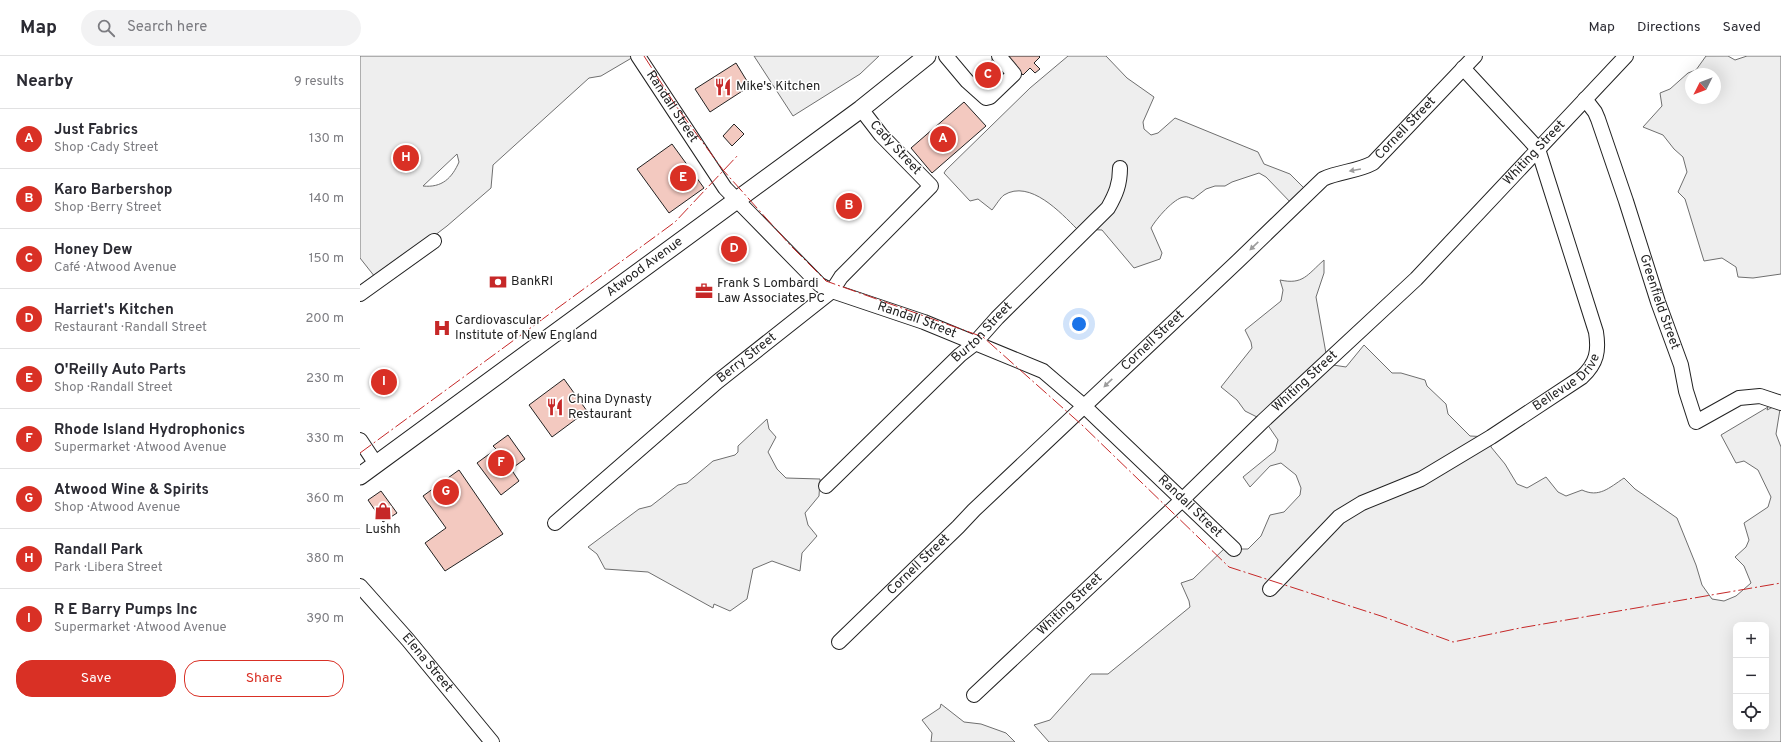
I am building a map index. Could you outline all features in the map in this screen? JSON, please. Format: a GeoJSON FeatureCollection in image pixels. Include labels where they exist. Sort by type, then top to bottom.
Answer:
{"type":"FeatureCollection","features":[{"type":"Feature","properties":{"kind":"main road","name":"Atwood Avenue"},"geometry":{"type":"LineString","coordinates":[[360,476],[406,444],[861,109],[927,56]]}},
{"type":"Feature","properties":{"kind":"street","name":"Randall Street"},"geometry":{"type":"LineString","coordinates":[[638,56],[735,201],[783,246],[820,285],[832,291],[924,322],[1043,371],[1084,406],[1234,549]]}},
{"type":"Feature","properties":{"kind":"street"},"geometry":{"type":"LineString","coordinates":[[946,56],[967,80],[986,98],[990,97],[1014,74],[999,56]]}},
{"type":"Feature","properties":{"kind":"street","name":"Cornell Street"},"geometry":{"type":"LineString","coordinates":[[839,642],[974,510],[1238,261],[1322,179],[1336,173],[1361,170],[1373,163],[1475,56]]}},
{"type":"Feature","properties":{"kind":"street","name":"Whiting Street"},"geometry":{"type":"LineString","coordinates":[[974,695],[1183,499],[1263,421],[1416,279],[1445,250],[1626,56]]}},
{"type":"Feature","properties":{"kind":"street","name":"Bellevue Drive"},"geometry":{"type":"LineString","coordinates":[[1270,589],[1339,517],[1362,502],[1421,479],[1491,437],[1582,377],[1590,368],[1597,354],[1598,346],[1596,332],[1538,149],[1463,68]]}},
{"type":"Feature","properties":{"kind":"street","name":"Greenfield Street"},"geometry":{"type":"LineString","coordinates":[[1585,99],[1598,118],[1658,302],[1681,364],[1686,391],[1696,422],[1739,398],[1760,396],[1781,403]]}},
{"type":"Feature","properties":{"kind":"street","name":"Cady Street"},"geometry":{"type":"LineString","coordinates":[[861,109],[881,135],[931,186]]}},
{"type":"Feature","properties":{"kind":"street","name":"Burton Street"},"geometry":{"type":"LineString","coordinates":[[826,486],[975,342],[997,318],[1108,208],[1120,182],[1120,168]]}},
{"type":"Feature","properties":{"kind":"street","name":"Berry Street"},"geometry":{"type":"LineString","coordinates":[[555,523],[717,382],[832,291],[841,276],[931,186]]}},
{"type":"Feature","properties":{"kind":"street"},"geometry":{"type":"LineString","coordinates":[[360,294],[434,241]]}},
{"type":"Feature","properties":{"kind":"street"},"geometry":{"type":"LineString","coordinates":[[360,440],[376,464]]}},
{"type":"Feature","properties":{"kind":"street","name":"Elena Street"},"geometry":{"type":"LineString","coordinates":[[360,586],[408,640],[492,742]]}},
{"type":"Feature","properties":{"kind":"shaded area"},"geometry":{"type":"Polygon","coordinates":[[[360,56],[635,56],[601,76],[589,78],[493,165],[491,188],[447,226],[380,277],[375,277],[360,258],[360,56]],[[457,154],[423,186],[441,184],[446,181],[453,173],[459,162],[457,154]]]}},
{"type":"Feature","properties":{"kind":"shaded area"},"geometry":{"type":"Polygon","coordinates":[[[754,56],[879,56],[860,74],[793,116],[754,56]]]}},
{"type":"Feature","properties":{"kind":"shaded area"},"geometry":{"type":"Polygon","coordinates":[[[1068,56],[1106,56],[1127,78],[1154,97],[1143,122],[1144,129],[1151,135],[1158,133],[1175,118],[1258,152],[1264,164],[1290,174],[1308,192],[1294,206],[1266,177],[1259,173],[1232,182],[1225,186],[1215,186],[1206,189],[1193,199],[1186,197],[1180,198],[1166,210],[1151,228],[1162,253],[1160,259],[1134,268],[1102,230],[1077,229],[1054,207],[1034,195],[1024,191],[1014,191],[1004,195],[992,210],[978,199],[970,201],[944,173],[946,170],[1030,88],[1068,56]]]}},
{"type":"Feature","properties":{"kind":"shaded area"},"geometry":{"type":"Polygon","coordinates":[[[1706,56],[1728,56],[1735,60],[1747,56],[1781,56],[1781,274],[1753,278],[1738,277],[1736,267],[1722,258],[1704,261],[1685,199],[1678,192],[1687,172],[1683,157],[1674,149],[1663,135],[1643,127],[1662,106],[1660,93],[1670,89],[1685,76],[1685,104],[1721,104],[1721,68],[1697,68],[1706,56]]]}},
{"type":"Feature","properties":{"kind":"shaded area"},"geometry":{"type":"Polygon","coordinates":[[[1324,260],[1324,273],[1316,297],[1327,359],[1333,365],[1346,367],[1364,345],[1392,373],[1401,373],[1425,380],[1427,386],[1446,404],[1448,414],[1470,436],[1491,437],[1491,447],[1505,464],[1517,484],[1527,488],[1546,477],[1558,492],[1566,496],[1582,490],[1594,493],[1604,491],[1624,478],[1635,489],[1677,518],[1696,565],[1702,585],[1712,599],[1724,601],[1736,596],[1751,583],[1744,566],[1735,557],[1746,547],[1749,540],[1744,523],[1768,507],[1771,497],[1758,470],[1744,461],[1736,463],[1721,435],[1768,407],[1767,410],[1781,403],[1776,434],[1781,447],[1781,742],[1049,742],[1034,725],[1050,720],[1091,674],[1108,674],[1190,607],[1181,583],[1193,579],[1227,546],[1238,549],[1248,549],[1261,536],[1270,515],[1284,512],[1300,495],[1301,488],[1296,475],[1281,463],[1270,466],[1250,487],[1243,477],[1275,451],[1278,440],[1265,421],[1245,411],[1237,400],[1221,387],[1252,348],[1251,342],[1245,330],[1281,301],[1283,290],[1280,280],[1300,280],[1324,260]]]}},
{"type":"Feature","properties":{"kind":"shaded area"},"geometry":{"type":"Polygon","coordinates":[[[767,419],[769,429],[776,437],[768,452],[777,469],[786,478],[820,479],[819,496],[805,513],[808,525],[817,536],[802,553],[800,571],[772,561],[753,569],[747,599],[730,611],[714,604],[713,608],[648,572],[605,569],[597,554],[588,547],[639,509],[651,506],[678,485],[687,483],[713,461],[735,455],[738,452],[738,446],[767,419]]]}},
{"type":"Feature","properties":{"kind":"shaded area"},"geometry":{"type":"Polygon","coordinates":[[[941,704],[964,722],[981,724],[1006,733],[1015,742],[931,742],[932,733],[922,720],[940,708],[941,704]]]}},
{"type":"Feature","properties":{"kind":"building"},"geometry":{"type":"Polygon","coordinates":[[[1005,56],[1039,56],[1040,57],[1034,63],[1040,69],[1035,73],[1030,68],[1023,75],[1005,56]]]}},
{"type":"Feature","properties":{"kind":"building"},"geometry":{"type":"Polygon","coordinates":[[[993,59],[1005,72],[986,89],[974,76],[993,59]]]}},
{"type":"Feature","properties":{"kind":"building","name":"Mike's Kitchen"},"geometry":{"type":"Polygon","coordinates":[[[736,63],[750,86],[710,112],[695,89],[736,63]]]}},
{"type":"Feature","properties":{"kind":"building"},"geometry":{"type":"Polygon","coordinates":[[[964,102],[986,126],[932,173],[911,148],[964,102]]]}},
{"type":"Feature","properties":{"kind":"building"},"geometry":{"type":"Polygon","coordinates":[[[734,124],[744,134],[732,146],[723,136],[734,124]]]}},
{"type":"Feature","properties":{"kind":"building"},"geometry":{"type":"Polygon","coordinates":[[[672,144],[704,188],[669,213],[637,169],[672,144]]]}},
{"type":"Feature","properties":{"kind":"building"},"geometry":{"type":"Polygon","coordinates":[[[564,379],[587,411],[552,437],[529,405],[564,379]]]}},
{"type":"Feature","properties":{"kind":"building"},"geometry":{"type":"Polygon","coordinates":[[[508,435],[525,459],[511,469],[519,481],[501,495],[477,463],[496,449],[493,446],[508,435]]]}},
{"type":"Feature","properties":{"kind":"building"},"geometry":{"type":"Polygon","coordinates":[[[459,470],[503,534],[445,571],[425,543],[446,528],[423,496],[459,470]]]}},
{"type":"Feature","properties":{"kind":"building"},"geometry":{"type":"Polygon","coordinates":[[[381,491],[397,513],[383,522],[368,500],[381,491]]]}},
{"type":"Feature","properties":{"kind":"power"},"geometry":{"type":"LineString","coordinates":[[644,56],[676,106],[723,170],[791,246],[826,281],[983,337],[1082,425],[1229,567],[1381,616],[1453,642],[1520,628],[1781,583]]}},
{"type":"Feature","properties":{"kind":"power"},"geometry":{"type":"LineString","coordinates":[[360,453],[675,222],[739,154]]}},
{"type":"Feature","properties":{"kind":"place","name":"Honey Dew"},"geometry":{"type":"Point","coordinates":[988,75]}},
{"type":"Feature","properties":{"kind":"place","name":"Mike's Kitchen"},"geometry":{"type":"Point","coordinates":[723,87]}},
{"type":"Feature","properties":{"kind":"place","name":"Just Fabrics"},"geometry":{"type":"Point","coordinates":[943,139]}},
{"type":"Feature","properties":{"kind":"place","name":"Randall Park"},"geometry":{"type":"Point","coordinates":[406,158]}},
{"type":"Feature","properties":{"kind":"place","name":"O'Reilly Auto Parts"},"geometry":{"type":"Point","coordinates":[683,178]}},
{"type":"Feature","properties":{"kind":"place","name":"Karo Barbershop"},"geometry":{"type":"Point","coordinates":[849,206]}},
{"type":"Feature","properties":{"kind":"place","name":"Harriet's Kitchen"},"geometry":{"type":"Point","coordinates":[734,249]}},
{"type":"Feature","properties":{"kind":"place","name":"BankRI"},"geometry":{"type":"Point","coordinates":[498,282]}},
{"type":"Feature","properties":{"kind":"place","name":"Frank S Lombardi Law Associates PC"},"geometry":{"type":"Point","coordinates":[704,291]}},
{"type":"Feature","properties":{"kind":"place","name":"Cardiovascular Institute of New England"},"geometry":{"type":"Point","coordinates":[442,328]}},
{"type":"Feature","properties":{"kind":"place","name":"R E Barry Pumps Inc"},"geometry":{"type":"Point","coordinates":[384,382]}},
{"type":"Feature","properties":{"kind":"place","name":"China Dynasty Restaurant"},"geometry":{"type":"Point","coordinates":[555,407]}},
{"type":"Feature","properties":{"kind":"place","name":"Rhode Island Hydrophonics"},"geometry":{"type":"Point","coordinates":[501,463]}},
{"type":"Feature","properties":{"kind":"place","name":"Atwood Wine & Spirits"},"geometry":{"type":"Point","coordinates":[446,492]}},
{"type":"Feature","properties":{"kind":"place","name":"Lushh"},"geometry":{"type":"Point","coordinates":[383,511]}}]}
